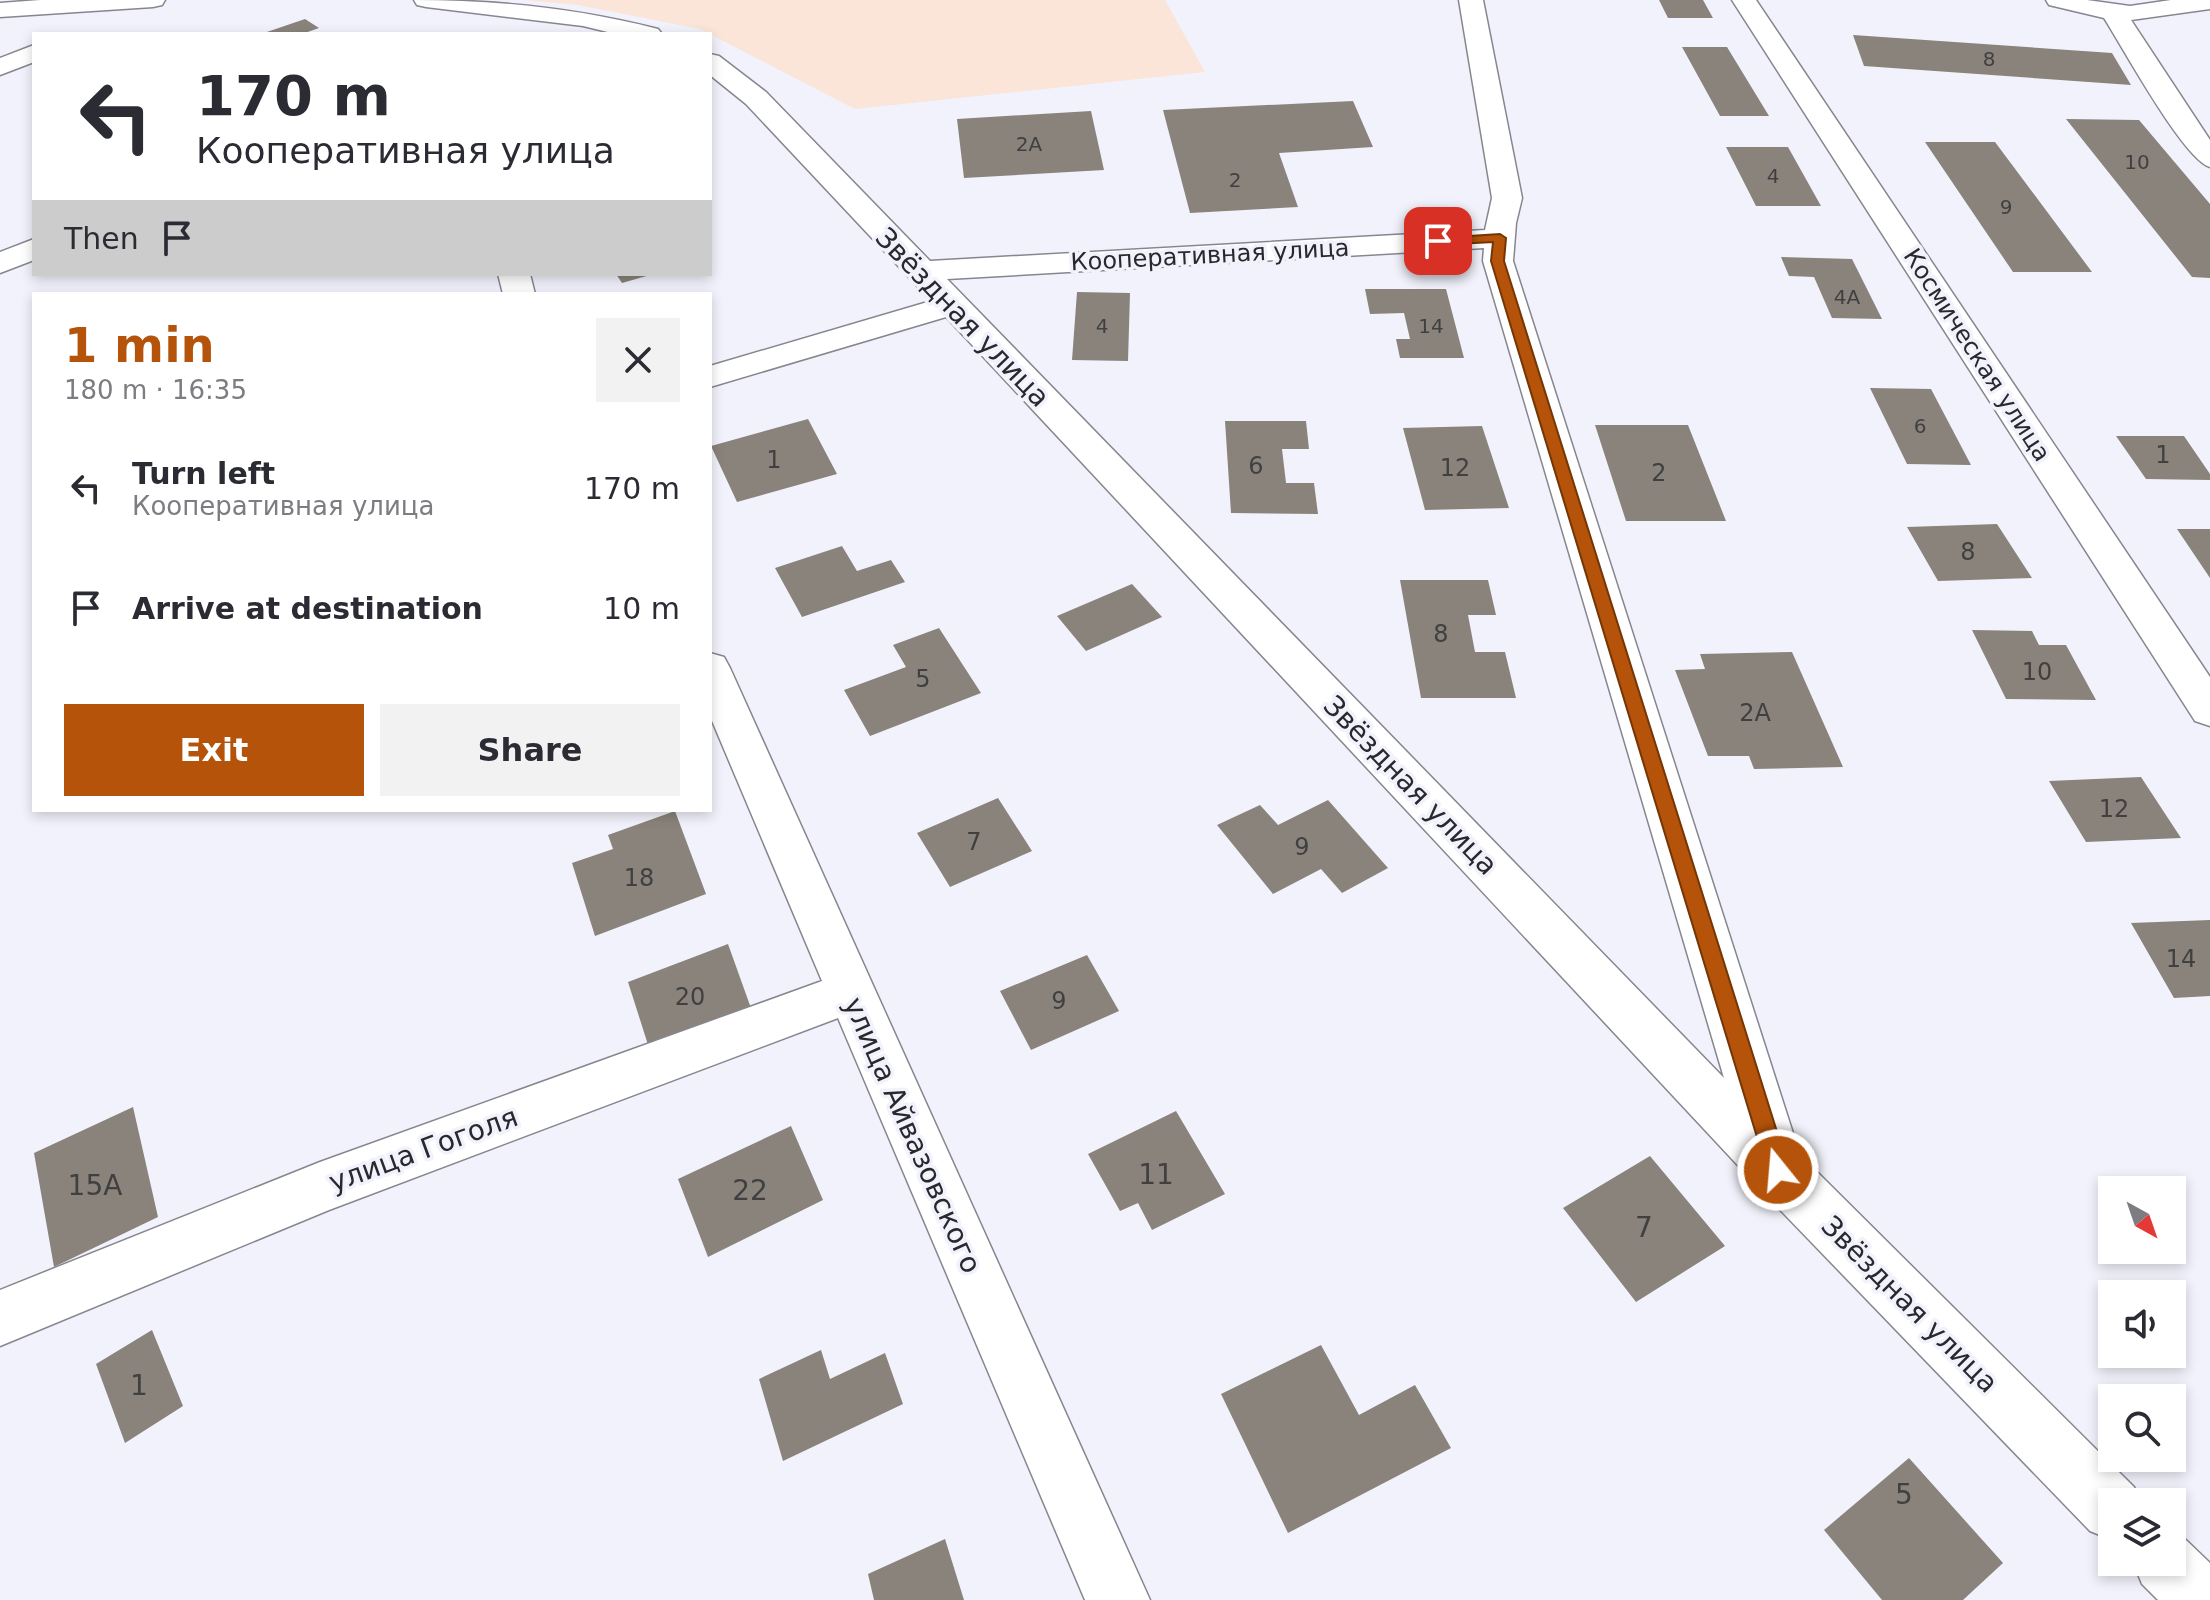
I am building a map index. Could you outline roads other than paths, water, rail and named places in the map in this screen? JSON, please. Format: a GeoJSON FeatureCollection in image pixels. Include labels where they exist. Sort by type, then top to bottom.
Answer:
{"type":"FeatureCollection","features":[{"type":"Feature","properties":{"kind":"street"},"geometry":{"type":"LineString","coordinates":[[0,10],[153,0]]}},
{"type":"Feature","properties":{"kind":"street"},"geometry":{"type":"LineString","coordinates":[[426,0],[583,19],[640,32]]}},
{"type":"Feature","properties":{"kind":"street"},"geometry":{"type":"LineString","coordinates":[[1471,0],[1507,198],[1498,261],[1778,1170]]}},
{"type":"Feature","properties":{"kind":"street","name":"Космическая улица"},"geometry":{"type":"LineString","coordinates":[[1744,0],[2210,710]]}},
{"type":"Feature","properties":{"kind":"street"},"geometry":{"type":"LineString","coordinates":[[2058,0],[2130,13],[2210,2]]}},
{"type":"Feature","properties":{"kind":"street"},"geometry":{"type":"LineString","coordinates":[[75,26],[108,3]]}},
{"type":"Feature","properties":{"kind":"street"},"geometry":{"type":"LineString","coordinates":[[2112,11],[2190,133],[2210,158]]}},
{"type":"Feature","properties":{"kind":"street"},"geometry":{"type":"LineString","coordinates":[[534,32],[583,19]]}},
{"type":"Feature","properties":{"kind":"street"},"geometry":{"type":"LineString","coordinates":[[0,67],[32,54]]}},
{"type":"Feature","properties":{"kind":"street","name":"Звёздная улица"},"geometry":{"type":"LineString","coordinates":[[712,64],[756,98],[1778,1170],[2098,1495]]}},
{"type":"Feature","properties":{"kind":"street","name":"Кооперативная улица"},"geometry":{"type":"LineString","coordinates":[[920,271],[1500,238]]}},
{"type":"Feature","properties":{"kind":"street"},"geometry":{"type":"LineString","coordinates":[[0,264],[32,249]]}},
{"type":"Feature","properties":{"kind":"street"},"geometry":{"type":"LineString","coordinates":[[712,376],[952,305]]}},
{"type":"Feature","properties":{"kind":"street","name":"улица Айвазовского"},"geometry":{"type":"LineString","coordinates":[[712,673],[1118,1600]]}},
{"type":"Feature","properties":{"kind":"street","name":"улица Гоголя"},"geometry":{"type":"LineString","coordinates":[[0,1318],[320,1188],[851,992]]}},
{"type":"Feature","properties":{"kind":"street"},"geometry":{"type":"LineString","coordinates":[[2178,1576],[2202,1600]]}}]}
